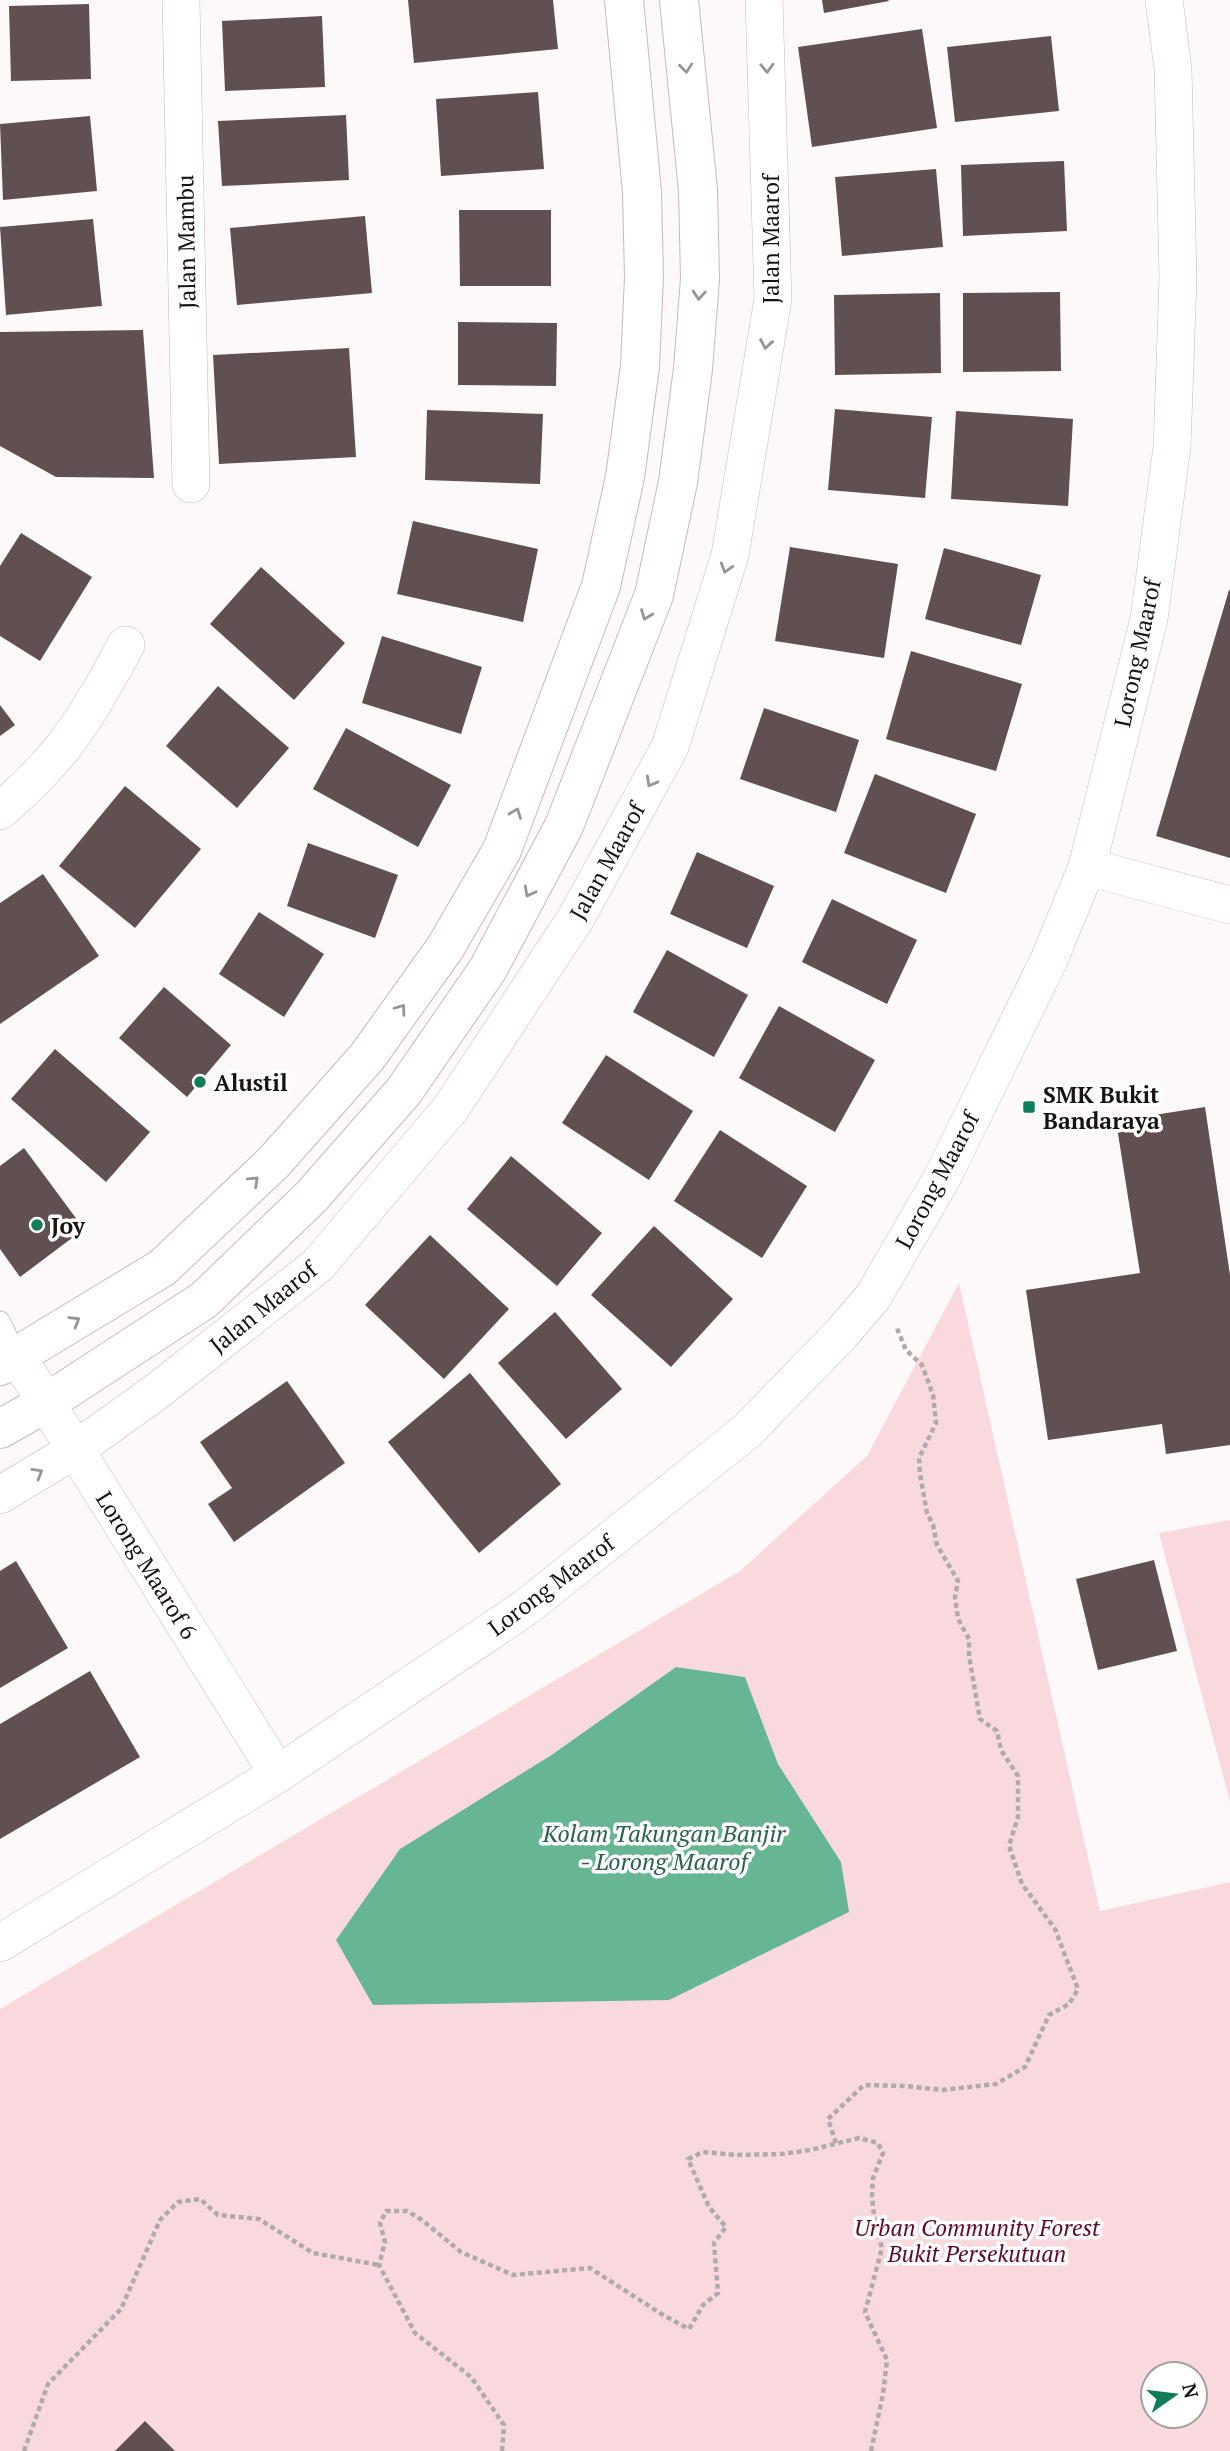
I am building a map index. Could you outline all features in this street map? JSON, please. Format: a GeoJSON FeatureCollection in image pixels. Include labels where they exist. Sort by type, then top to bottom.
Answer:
{"type":"FeatureCollection","features":[{"type":"Feature","properties":{"kind":"main road"},"geometry":{"type":"LineString","coordinates":[[9,1361],[162,1268],[274,1162],[367,1057],[445,948],[502,850],[601,586],[625,477],[640,366],[644,278],[642,192],[624,0]]}},
{"type":"Feature","properties":{"kind":"main road","name":"Jalan Maarof"},"geometry":{"type":"LineString","coordinates":[[0,1429],[46,1403],[204,1300],[311,1197],[404,1091],[488,969],[564,826],[654,595],[678,482],[694,369],[700,279],[698,190],[679,0]]}},
{"type":"Feature","properties":{"kind":"street","name":"Jalan Mambu"},"geometry":{"type":"LineString","coordinates":[[181,0],[191,484]]}},
{"type":"Feature","properties":{"kind":"street","name":"Jalan Maarof"},"geometry":{"type":"LineString","coordinates":[[0,1495],[75,1450],[156,1392],[318,1265],[451,1108],[576,918],[670,747],[730,555],[773,299],[764,0]]}},
{"type":"Feature","properties":{"kind":"street","name":"Lorong Maarof"},"geometry":{"type":"LineString","coordinates":[[0,1943],[278,1774],[525,1608],[747,1431],[873,1297],[942,1178],[1049,960],[1087,867],[1149,619],[1172,447],[1178,278],[1173,69],[1164,0]]}},
{"type":"Feature","properties":{"kind":"street"},"geometry":{"type":"LineString","coordinates":[[0,811],[29,785],[67,742],[99,695],[125,645]]}},
{"type":"Feature","properties":{"kind":"street"},"geometry":{"type":"LineString","coordinates":[[1087,867],[1230,905]]}},
{"type":"Feature","properties":{"kind":"street","name":"Lorong Maarof 6"},"geometry":{"type":"LineString","coordinates":[[9,1361],[46,1403],[278,1774]]}},
{"type":"Feature","properties":{"kind":"lane"},"geometry":{"type":"LineString","coordinates":[[0,1321],[9,1361]]}},
{"type":"Feature","properties":{"kind":"path"},"geometry":{"type":"LineString","coordinates":[[836,2143],[828,2119],[864,2085],[906,2085],[942,2090],[982,2086],[996,2084],[1026,2067],[1049,2015],[1069,2004],[1078,1989],[1055,1929],[1022,1884],[1009,1846],[1018,1818],[1018,1776],[1001,1750],[997,1731],[980,1718],[969,1656],[969,1639],[958,1619],[955,1597],[958,1581],[937,1545],[933,1525],[927,1513],[919,1458],[936,1423],[933,1395],[922,1365],[906,1350],[894,1321],[873,1297]]}},
{"type":"Feature","properties":{"kind":"path"},"geometry":{"type":"LineString","coordinates":[[502,2451],[504,2425],[471,2377],[415,2333],[379,2265],[385,2242],[380,2223],[386,2211],[407,2211],[461,2252],[513,2275],[590,2268],[689,2329],[703,2305],[718,2293],[714,2243],[726,2227],[709,2207],[688,2159],[703,2152],[736,2155],[782,2154],[859,2138],[878,2143],[883,2153],[873,2178],[872,2197],[875,2224],[882,2248],[865,2312],[887,2360],[871,2451]]}},
{"type":"Feature","properties":{"kind":"path"},"geometry":{"type":"LineString","coordinates":[[24,2451],[48,2384],[121,2309],[160,2220],[178,2202],[200,2199],[218,2214],[259,2219],[313,2253],[379,2265]]}},
{"type":"Feature","properties":{"kind":"green space","name":"Urban Community Forest Bukit Persekutuan"},"geometry":{"type":"Polygon","coordinates":[[[959,1283],[1100,1911],[1230,1882],[1230,2451],[0,2451],[0,2009],[740,1571],[867,1456],[959,1283]],[[676,1667],[550,1756],[841,1862],[778,1764],[745,1677],[676,1667]]]}},
{"type":"Feature","properties":{"kind":"green space"},"geometry":{"type":"Polygon","coordinates":[[[1230,1520],[1230,1802],[1159,1533],[1230,1520]]]}},
{"type":"Feature","properties":{"kind":"water","name":"Kolam Takungan Banjir - Lorong Maarof"},"geometry":{"type":"Polygon","coordinates":[[[676,1667],[745,1677],[778,1764],[841,1862],[849,1912],[669,2000],[373,2005],[336,1940],[400,1849],[550,1756],[676,1667]]]}},
{"type":"Feature","properties":{"kind":"building"},"geometry":{"type":"Polygon","coordinates":[[[408,0],[553,0],[558,49],[414,63],[408,0]]]}},
{"type":"Feature","properties":{"kind":"building"},"geometry":{"type":"Polygon","coordinates":[[[822,0],[888,0],[889,1],[824,13],[822,0]]]}},
{"type":"Feature","properties":{"kind":"building"},"geometry":{"type":"Polygon","coordinates":[[[89,4],[91,79],[11,81],[9,6],[89,4]]]}},
{"type":"Feature","properties":{"kind":"building"},"geometry":{"type":"Polygon","coordinates":[[[322,16],[325,87],[225,91],[222,21],[322,16]]]}},
{"type":"Feature","properties":{"kind":"building"},"geometry":{"type":"Polygon","coordinates":[[[922,29],[937,128],[812,147],[798,47],[922,29]]]}},
{"type":"Feature","properties":{"kind":"building"},"geometry":{"type":"Polygon","coordinates":[[[1051,36],[1059,111],[955,122],[947,47],[1051,36]]]}},
{"type":"Feature","properties":{"kind":"building"},"geometry":{"type":"Polygon","coordinates":[[[538,92],[544,169],[441,176],[436,99],[538,92]]]}},
{"type":"Feature","properties":{"kind":"building"},"geometry":{"type":"Polygon","coordinates":[[[346,115],[349,180],[222,186],[218,121],[346,115]]]}},
{"type":"Feature","properties":{"kind":"building"},"geometry":{"type":"Polygon","coordinates":[[[90,116],[97,191],[3,200],[0,124],[90,116]]]}},
{"type":"Feature","properties":{"kind":"building"},"geometry":{"type":"Polygon","coordinates":[[[1064,161],[1067,231],[963,236],[961,165],[1064,161]]]}},
{"type":"Feature","properties":{"kind":"building"},"geometry":{"type":"Polygon","coordinates":[[[936,169],[943,247],[842,256],[835,177],[936,169]]]}},
{"type":"Feature","properties":{"kind":"building"},"geometry":{"type":"Polygon","coordinates":[[[459,210],[551,210],[551,286],[460,286],[459,210]]]}},
{"type":"Feature","properties":{"kind":"building"},"geometry":{"type":"Polygon","coordinates":[[[365,216],[372,293],[237,305],[230,228],[365,216]]]}},
{"type":"Feature","properties":{"kind":"building"},"geometry":{"type":"Polygon","coordinates":[[[93,219],[102,306],[6,315],[0,227],[93,219]]]}},
{"type":"Feature","properties":{"kind":"building"},"geometry":{"type":"Polygon","coordinates":[[[1060,292],[1061,371],[963,372],[963,293],[1060,292]]]}},
{"type":"Feature","properties":{"kind":"building"},"geometry":{"type":"Polygon","coordinates":[[[940,293],[941,373],[835,375],[834,295],[940,293]]]}},
{"type":"Feature","properties":{"kind":"building"},"geometry":{"type":"Polygon","coordinates":[[[458,322],[557,323],[556,386],[458,385],[458,322]]]}},
{"type":"Feature","properties":{"kind":"building"},"geometry":{"type":"Polygon","coordinates":[[[143,330],[154,478],[56,477],[0,446],[0,332],[143,330]]]}},
{"type":"Feature","properties":{"kind":"building"},"geometry":{"type":"Polygon","coordinates":[[[349,348],[356,457],[219,464],[213,355],[349,348]]]}},
{"type":"Feature","properties":{"kind":"building"},"geometry":{"type":"Polygon","coordinates":[[[835,409],[932,417],[925,498],[828,490],[835,409]]]}},
{"type":"Feature","properties":{"kind":"building"},"geometry":{"type":"Polygon","coordinates":[[[427,410],[543,414],[540,484],[425,480],[427,410]]]}},
{"type":"Feature","properties":{"kind":"building"},"geometry":{"type":"Polygon","coordinates":[[[956,411],[1073,419],[1068,506],[951,499],[956,411]]]}},
{"type":"Feature","properties":{"kind":"building"},"geometry":{"type":"Polygon","coordinates":[[[413,521],[538,549],[523,622],[397,594],[413,521]]]}},
{"type":"Feature","properties":{"kind":"building"},"geometry":{"type":"Polygon","coordinates":[[[21,533],[92,577],[40,661],[0,636],[0,566],[21,533]]]}},
{"type":"Feature","properties":{"kind":"building"},"geometry":{"type":"Polygon","coordinates":[[[790,547],[898,564],[884,658],[775,641],[790,547]]]}},
{"type":"Feature","properties":{"kind":"building"},"geometry":{"type":"Polygon","coordinates":[[[944,548],[1041,575],[1021,645],[925,619],[944,548]]]}},
{"type":"Feature","properties":{"kind":"building"},"geometry":{"type":"Polygon","coordinates":[[[261,567],[345,643],[294,700],[210,624],[261,567]]]}},
{"type":"Feature","properties":{"kind":"building"},"geometry":{"type":"Polygon","coordinates":[[[1230,590],[1230,858],[1156,836],[1230,590]]]}},
{"type":"Feature","properties":{"kind":"building"},"geometry":{"type":"Polygon","coordinates":[[[382,636],[482,667],[461,734],[362,703],[382,636]]]}},
{"type":"Feature","properties":{"kind":"building"},"geometry":{"type":"Polygon","coordinates":[[[911,651],[1022,684],[996,771],[886,739],[911,651]]]}},
{"type":"Feature","properties":{"kind":"building"},"geometry":{"type":"Polygon","coordinates":[[[218,686],[289,748],[237,808],[166,746],[218,686]]]}},
{"type":"Feature","properties":{"kind":"building"},"geometry":{"type":"Polygon","coordinates":[[[0,705],[15,725],[0,736],[0,705]]]}},
{"type":"Feature","properties":{"kind":"building"},"geometry":{"type":"Polygon","coordinates":[[[764,708],[859,740],[836,812],[740,779],[764,708]]]}},
{"type":"Feature","properties":{"kind":"building"},"geometry":{"type":"Polygon","coordinates":[[[346,728],[451,785],[418,847],[313,789],[346,728]]]}},
{"type":"Feature","properties":{"kind":"building"},"geometry":{"type":"Polygon","coordinates":[[[875,774],[976,814],[946,893],[844,853],[875,774]]]}},
{"type":"Feature","properties":{"kind":"building"},"geometry":{"type":"Polygon","coordinates":[[[125,786],[201,849],[135,928],[59,866],[125,786]]]}},
{"type":"Feature","properties":{"kind":"building"},"geometry":{"type":"Polygon","coordinates":[[[308,843],[398,875],[375,938],[287,906],[308,843]]]}},
{"type":"Feature","properties":{"kind":"building"},"geometry":{"type":"Polygon","coordinates":[[[697,852],[774,886],[747,948],[670,914],[697,852]]]}},
{"type":"Feature","properties":{"kind":"building"},"geometry":{"type":"Polygon","coordinates":[[[43,874],[99,956],[0,1024],[0,903],[43,874]]]}},
{"type":"Feature","properties":{"kind":"building"},"geometry":{"type":"Polygon","coordinates":[[[832,899],[917,940],[887,1004],[802,962],[832,899]]]}},
{"type":"Feature","properties":{"kind":"building"},"geometry":{"type":"Polygon","coordinates":[[[259,912],[324,954],[284,1017],[219,974],[259,912]]]}},
{"type":"Feature","properties":{"kind":"building"},"geometry":{"type":"Polygon","coordinates":[[[667,950],[748,995],[714,1057],[633,1012],[667,950]]]}},
{"type":"Feature","properties":{"kind":"building"},"geometry":{"type":"Polygon","coordinates":[[[164,987],[231,1045],[187,1097],[119,1038],[164,987]]]}},
{"type":"Feature","properties":{"kind":"building"},"geometry":{"type":"Polygon","coordinates":[[[779,1006],[875,1060],[835,1132],[739,1078],[779,1006]]]}},
{"type":"Feature","properties":{"kind":"building"},"geometry":{"type":"Polygon","coordinates":[[[55,1049],[150,1132],[106,1182],[11,1099],[55,1049]]]}},
{"type":"Feature","properties":{"kind":"building"},"geometry":{"type":"Polygon","coordinates":[[[606,1055],[693,1111],[649,1180],[562,1123],[606,1055]]]}},
{"type":"Feature","properties":{"kind":"building"},"geometry":{"type":"Polygon","coordinates":[[[1205,1107],[1230,1275],[1230,1445],[1166,1454],[1162,1424],[1048,1440],[1026,1290],[1140,1273],[1116,1121],[1205,1107]]]}},
{"type":"Feature","properties":{"kind":"building"},"geometry":{"type":"Polygon","coordinates":[[[720,1130],[807,1186],[762,1258],[674,1201],[720,1130]]]}},
{"type":"Feature","properties":{"kind":"building"},"geometry":{"type":"Polygon","coordinates":[[[24,1148],[84,1229],[20,1277],[0,1249],[0,1166],[24,1148]]]}},
{"type":"Feature","properties":{"kind":"building"},"geometry":{"type":"Polygon","coordinates":[[[511,1156],[602,1233],[557,1286],[467,1209],[511,1156]]]}},
{"type":"Feature","properties":{"kind":"building"},"geometry":{"type":"Polygon","coordinates":[[[654,1226],[733,1299],[671,1367],[591,1295],[654,1226]]]}},
{"type":"Feature","properties":{"kind":"building"},"geometry":{"type":"Polygon","coordinates":[[[430,1235],[509,1309],[444,1379],[365,1305],[430,1235]]]}},
{"type":"Feature","properties":{"kind":"building"},"geometry":{"type":"Polygon","coordinates":[[[555,1312],[622,1389],[566,1439],[498,1363],[555,1312]]]}},
{"type":"Feature","properties":{"kind":"building"},"geometry":{"type":"Polygon","coordinates":[[[470,1373],[561,1484],[479,1553],[388,1442],[470,1373]]]}},
{"type":"Feature","properties":{"kind":"building"},"geometry":{"type":"Polygon","coordinates":[[[287,1381],[345,1463],[234,1542],[208,1504],[232,1488],[200,1442],[287,1381]]]}},
{"type":"Feature","properties":{"kind":"building"},"geometry":{"type":"Polygon","coordinates":[[[1154,1560],[1177,1651],[1098,1670],[1076,1579],[1154,1560]]]}},
{"type":"Feature","properties":{"kind":"building"},"geometry":{"type":"Polygon","coordinates":[[[16,1561],[68,1648],[0,1688],[0,1571],[16,1561]]]}},
{"type":"Feature","properties":{"kind":"building"},"geometry":{"type":"Polygon","coordinates":[[[90,1671],[140,1757],[0,1839],[0,1724],[90,1671]]]}},
{"type":"Feature","properties":{"kind":"building"},"geometry":{"type":"Polygon","coordinates":[[[145,2421],[175,2451],[115,2451],[145,2421]]]}},
{"type":"Feature","properties":{"kind":"place","name":"Alustil"},"geometry":{"type":"Point","coordinates":[200,1082]}},
{"type":"Feature","properties":{"kind":"place","name":"SMK Bukit Bandaraya"},"geometry":{"type":"Point","coordinates":[1029,1107]}},
{"type":"Feature","properties":{"kind":"place","name":"Joy"},"geometry":{"type":"Point","coordinates":[37,1225]}}]}
